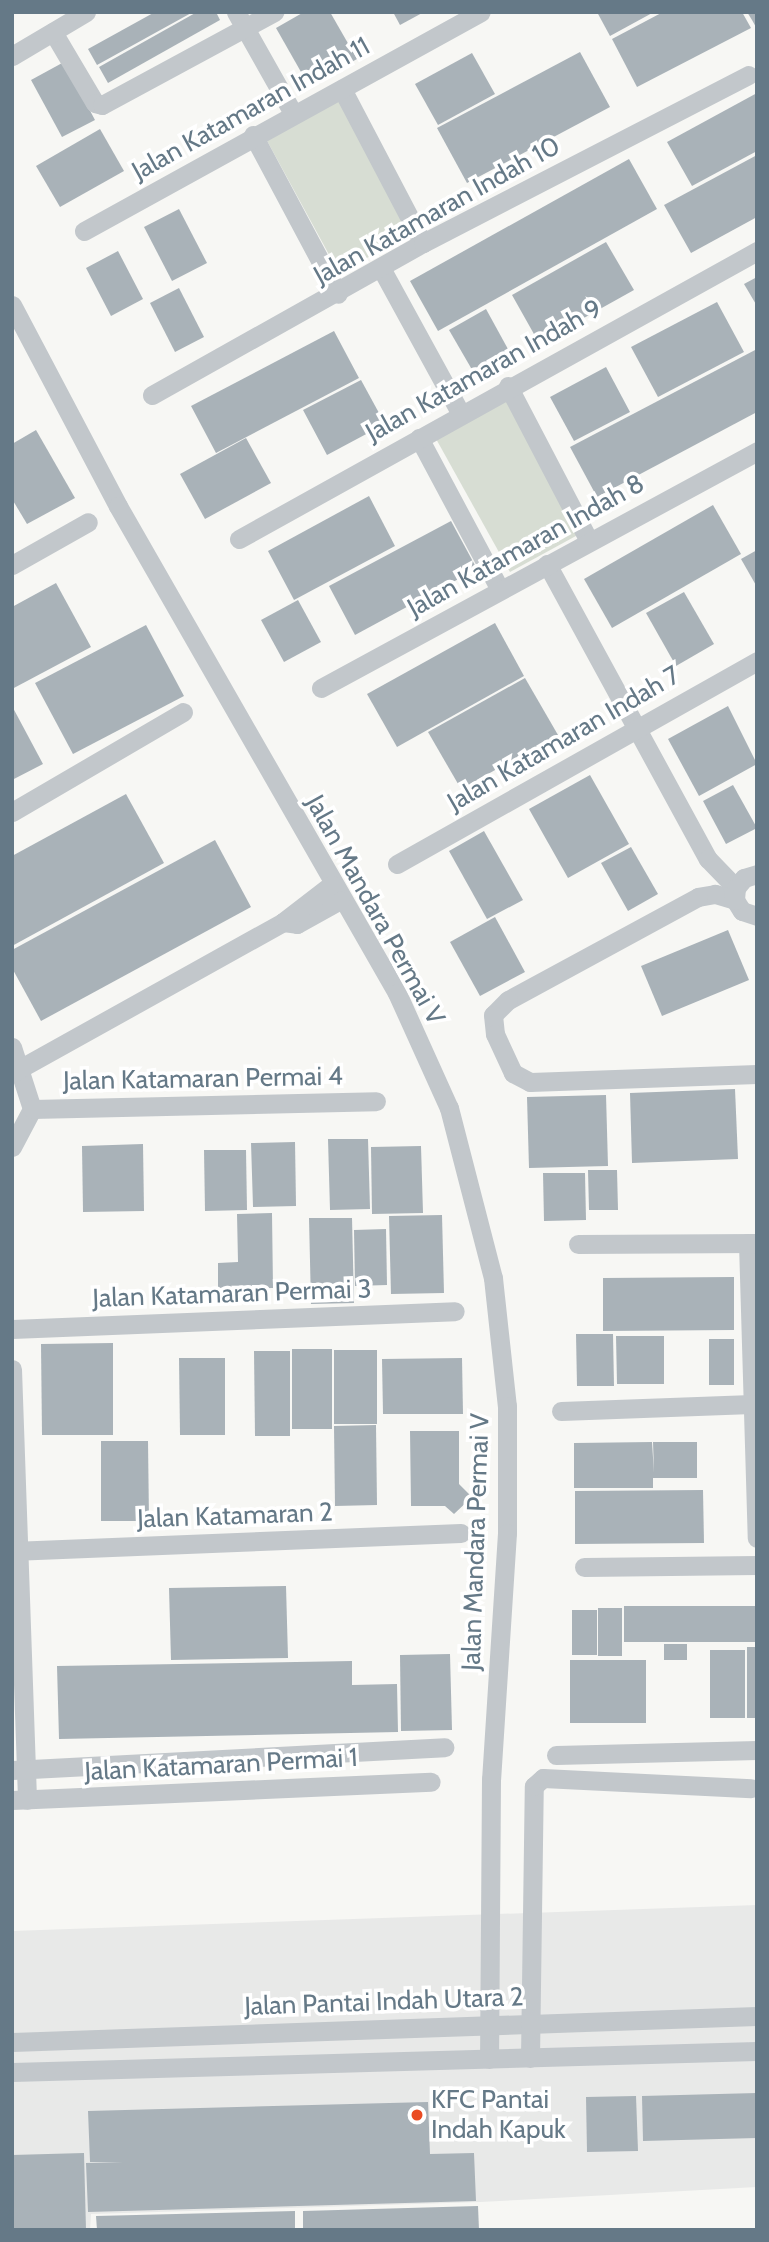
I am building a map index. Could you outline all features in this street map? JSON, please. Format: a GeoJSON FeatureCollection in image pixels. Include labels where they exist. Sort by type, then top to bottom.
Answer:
{"type":"FeatureCollection","features":[{"type":"Feature","properties":{"kind":"street"},"geometry":{"type":"LineString","coordinates":[[12,56],[86,12]]}},
{"type":"Feature","properties":{"kind":"street"},"geometry":{"type":"LineString","coordinates":[[53,32],[99,106],[241,20],[274,12]]}},
{"type":"Feature","properties":{"kind":"street","name":"Jalan Katamaran Indah 11"},"geometry":{"type":"LineString","coordinates":[[83,231],[480,12]]}},
{"type":"Feature","properties":{"kind":"street"},"geometry":{"type":"LineString","coordinates":[[241,20],[293,113]]}},
{"type":"Feature","properties":{"kind":"street","name":"Jalan Katamaran Indah 10"},"geometry":{"type":"LineString","coordinates":[[152,395],[338,294],[423,243],[748,75]]}},
{"type":"Feature","properties":{"kind":"street"},"geometry":{"type":"LineString","coordinates":[[342,89],[423,243]]}},
{"type":"Feature","properties":{"kind":"street"},"geometry":{"type":"LineString","coordinates":[[253,135],[338,294]]}},
{"type":"Feature","properties":{"kind":"street","name":"Jalan Katamaran Indah 9"},"geometry":{"type":"LineString","coordinates":[[239,539],[508,386],[757,251]]}},
{"type":"Feature","properties":{"kind":"street"},"geometry":{"type":"LineString","coordinates":[[381,268],[460,414]]}},
{"type":"Feature","properties":{"kind":"street","name":"Jalan Mandara Permai V"},"geometry":{"type":"LineString","coordinates":[[12,304],[118,506],[336,892],[397,993],[449,1108],[493,1278],[507,1406],[507,1533],[491,1779],[489,2059]]}},
{"type":"Feature","properties":{"kind":"street"},"geometry":{"type":"LineString","coordinates":[[508,386],[589,541]]}},
{"type":"Feature","properties":{"kind":"street"},"geometry":{"type":"LineString","coordinates":[[419,438],[500,590]]}},
{"type":"Feature","properties":{"kind":"street","name":"Jalan Katamaran Indah 8"},"geometry":{"type":"LineString","coordinates":[[321,688],[757,451]]}},
{"type":"Feature","properties":{"kind":"street"},"geometry":{"type":"LineString","coordinates":[[12,565],[88,522]]}},
{"type":"Feature","properties":{"kind":"street"},"geometry":{"type":"LineString","coordinates":[[547,564],[708,859],[755,922]]}},
{"type":"Feature","properties":{"kind":"street","name":"Jalan Katamaran Indah 7"},"geometry":{"type":"LineString","coordinates":[[397,864],[757,661]]}},
{"type":"Feature","properties":{"kind":"street"},"geometry":{"type":"LineString","coordinates":[[12,812],[183,712]]}},
{"type":"Feature","properties":{"kind":"street"},"geometry":{"type":"LineString","coordinates":[[736,894],[744,878],[757,874]]}},
{"type":"Feature","properties":{"kind":"street"},"geometry":{"type":"LineString","coordinates":[[17,1070],[283,922],[297,924],[336,892]]}},
{"type":"Feature","properties":{"kind":"street"},"geometry":{"type":"LineString","coordinates":[[736,894],[698,897],[498,1007],[494,1024],[502,1057],[513,1073],[530,1082],[757,1074]]}},
{"type":"Feature","properties":{"kind":"street"},"geometry":{"type":"LineString","coordinates":[[12,1047],[17,1070],[32,1109],[12,1147]]}},
{"type":"Feature","properties":{"kind":"street","name":"Jalan Katamaran Permai 4"},"geometry":{"type":"LineString","coordinates":[[32,1109],[376,1101]]}},
{"type":"Feature","properties":{"kind":"street"},"geometry":{"type":"LineString","coordinates":[[578,1244],[752,1243],[752,1404],[757,1538]]}},
{"type":"Feature","properties":{"kind":"street","name":"Jalan Katamaran Permai 3"},"geometry":{"type":"LineString","coordinates":[[12,1329],[455,1311]]}},
{"type":"Feature","properties":{"kind":"street"},"geometry":{"type":"LineString","coordinates":[[12,1369],[20,1800]]}},
{"type":"Feature","properties":{"kind":"street"},"geometry":{"type":"LineString","coordinates":[[561,1411],[752,1404]]}},
{"type":"Feature","properties":{"kind":"street","name":"Jalan Katamaran 2"},"geometry":{"type":"LineString","coordinates":[[16,1551],[461,1533]]}},
{"type":"Feature","properties":{"kind":"street"},"geometry":{"type":"LineString","coordinates":[[584,1567],[757,1564]]}},
{"type":"Feature","properties":{"kind":"street"},"geometry":{"type":"LineString","coordinates":[[18,1770],[444,1747]]}},
{"type":"Feature","properties":{"kind":"street"},"geometry":{"type":"LineString","coordinates":[[556,1755],[757,1750]]}},
{"type":"Feature","properties":{"kind":"street"},"geometry":{"type":"LineString","coordinates":[[530,2058],[534,1786],[542,1778],[751,1788]]}},
{"type":"Feature","properties":{"kind":"street","name":"Jalan Katamaran Permai 1"},"geometry":{"type":"LineString","coordinates":[[20,1800],[431,1782]]}},
{"type":"Feature","properties":{"kind":"street","name":"Jalan Pantai Indah Utara 2"},"geometry":{"type":"LineString","coordinates":[[12,2042],[757,2016]]}},
{"type":"Feature","properties":{"kind":"street"},"geometry":{"type":"LineString","coordinates":[[12,2072],[757,2051]]}},
{"type":"Feature","properties":{"kind":"shaded area"},"geometry":{"type":"Polygon","coordinates":[[[341,96],[415,232],[339,273],[265,137],[341,96]]]}},
{"type":"Feature","properties":{"kind":"shaded area"},"geometry":{"type":"Polygon","coordinates":[[[510,395],[585,531],[510,572],[435,437],[510,395]]]}},
{"type":"Feature","properties":{"kind":"shaded area"},"geometry":{"type":"Polygon","coordinates":[[[757,1905],[757,2187],[480,2202],[91,2214],[90,2230],[12,2230],[12,1931],[757,1905]]]}},
{"type":"Feature","properties":{"kind":"building"},"geometry":{"type":"Polygon","coordinates":[[[155,12],[193,12],[97,65],[88,49],[155,12]]]}},
{"type":"Feature","properties":{"kind":"building"},"geometry":{"type":"Polygon","coordinates":[[[197,12],[216,12],[220,20],[108,83],[99,67],[197,12]]]}},
{"type":"Feature","properties":{"kind":"building"},"geometry":{"type":"Polygon","coordinates":[[[304,12],[330,12],[357,59],[309,86],[276,28],[304,12]]]}},
{"type":"Feature","properties":{"kind":"building"},"geometry":{"type":"Polygon","coordinates":[[[393,12],[424,12],[400,25],[393,12]]]}},
{"type":"Feature","properties":{"kind":"building"},"geometry":{"type":"Polygon","coordinates":[[[597,12],[654,12],[610,36],[597,12]]]}},
{"type":"Feature","properties":{"kind":"building"},"geometry":{"type":"Polygon","coordinates":[[[663,12],[742,12],[751,28],[637,87],[612,39],[663,12]]]}},
{"type":"Feature","properties":{"kind":"building"},"geometry":{"type":"Polygon","coordinates":[[[747,12],[757,12],[757,29],[752,20],[747,12]]]}},
{"type":"Feature","properties":{"kind":"building"},"geometry":{"type":"Polygon","coordinates":[[[580,52],[610,107],[467,183],[437,128],[580,52]]]}},
{"type":"Feature","properties":{"kind":"building"},"geometry":{"type":"Polygon","coordinates":[[[472,53],[495,94],[438,125],[415,84],[472,53]]]}},
{"type":"Feature","properties":{"kind":"building"},"geometry":{"type":"Polygon","coordinates":[[[64,62],[95,120],[62,137],[31,80],[64,62]]]}},
{"type":"Feature","properties":{"kind":"building"},"geometry":{"type":"Polygon","coordinates":[[[757,93],[757,151],[692,186],[667,142],[757,93]]]}},
{"type":"Feature","properties":{"kind":"building"},"geometry":{"type":"Polygon","coordinates":[[[100,129],[124,171],[60,207],[36,166],[100,129]]]}},
{"type":"Feature","properties":{"kind":"building"},"geometry":{"type":"Polygon","coordinates":[[[757,155],[757,217],[691,253],[664,205],[757,155]]]}},
{"type":"Feature","properties":{"kind":"building"},"geometry":{"type":"Polygon","coordinates":[[[629,159],[657,209],[438,331],[410,281],[629,159]]]}},
{"type":"Feature","properties":{"kind":"building"},"geometry":{"type":"Polygon","coordinates":[[[179,209],[207,263],[172,281],[144,227],[179,209]]]}},
{"type":"Feature","properties":{"kind":"building"},"geometry":{"type":"Polygon","coordinates":[[[606,242],[634,290],[539,343],[512,295],[606,242]]]}},
{"type":"Feature","properties":{"kind":"building"},"geometry":{"type":"Polygon","coordinates":[[[118,251],[143,299],[111,316],[86,268],[118,251]]]}},
{"type":"Feature","properties":{"kind":"building"},"geometry":{"type":"Polygon","coordinates":[[[757,277],[757,306],[744,284],[757,277]]]}},
{"type":"Feature","properties":{"kind":"building"},"geometry":{"type":"Polygon","coordinates":[[[179,288],[204,337],[175,352],[150,303],[179,288]]]}},
{"type":"Feature","properties":{"kind":"building"},"geometry":{"type":"Polygon","coordinates":[[[717,302],[744,352],[658,397],[631,347],[717,302]]]}},
{"type":"Feature","properties":{"kind":"building"},"geometry":{"type":"Polygon","coordinates":[[[486,309],[514,360],[478,380],[449,330],[486,309]]]}},
{"type":"Feature","properties":{"kind":"building"},"geometry":{"type":"Polygon","coordinates":[[[334,331],[359,378],[216,453],[191,406],[334,331]]]}},
{"type":"Feature","properties":{"kind":"building"},"geometry":{"type":"Polygon","coordinates":[[[757,349],[757,412],[597,497],[570,447],[757,349]]]}},
{"type":"Feature","properties":{"kind":"building"},"geometry":{"type":"Polygon","coordinates":[[[606,367],[630,412],[574,441],[550,397],[606,367]]]}},
{"type":"Feature","properties":{"kind":"building"},"geometry":{"type":"Polygon","coordinates":[[[361,380],[385,424],[327,455],[303,410],[361,380]]]}},
{"type":"Feature","properties":{"kind":"building"},"geometry":{"type":"Polygon","coordinates":[[[36,430],[75,498],[27,524],[12,499],[12,444],[36,430]]]}},
{"type":"Feature","properties":{"kind":"building"},"geometry":{"type":"Polygon","coordinates":[[[246,438],[271,483],[205,519],[180,474],[246,438]]]}},
{"type":"Feature","properties":{"kind":"building"},"geometry":{"type":"Polygon","coordinates":[[[369,496],[395,546],[294,600],[268,551],[369,496]]]}},
{"type":"Feature","properties":{"kind":"building"},"geometry":{"type":"Polygon","coordinates":[[[713,505],[741,554],[612,628],[584,579],[713,505]]]}},
{"type":"Feature","properties":{"kind":"building"},"geometry":{"type":"Polygon","coordinates":[[[451,521],[477,569],[355,635],[329,586],[451,521]]]}},
{"type":"Feature","properties":{"kind":"building"},"geometry":{"type":"Polygon","coordinates":[[[757,550],[757,587],[741,559],[757,550]]]}},
{"type":"Feature","properties":{"kind":"building"},"geometry":{"type":"Polygon","coordinates":[[[56,583],[91,647],[12,689],[12,607],[56,583]]]}},
{"type":"Feature","properties":{"kind":"building"},"geometry":{"type":"Polygon","coordinates":[[[684,592],[714,644],[676,666],[646,613],[684,592]]]}},
{"type":"Feature","properties":{"kind":"building"},"geometry":{"type":"Polygon","coordinates":[[[298,600],[321,642],[284,662],[261,620],[298,600]]]}},
{"type":"Feature","properties":{"kind":"building"},"geometry":{"type":"Polygon","coordinates":[[[495,623],[524,676],[397,747],[367,694],[495,623]]]}},
{"type":"Feature","properties":{"kind":"building"},"geometry":{"type":"Polygon","coordinates":[[[146,625],[184,696],[73,754],[35,683],[146,625]]]}},
{"type":"Feature","properties":{"kind":"building"},"geometry":{"type":"Polygon","coordinates":[[[525,678],[558,735],[461,789],[428,732],[525,678]]]}},
{"type":"Feature","properties":{"kind":"building"},"geometry":{"type":"Polygon","coordinates":[[[12,706],[43,764],[12,780],[12,706]]]}},
{"type":"Feature","properties":{"kind":"building"},"geometry":{"type":"Polygon","coordinates":[[[728,706],[757,764],[699,796],[668,739],[728,706]]]}},
{"type":"Feature","properties":{"kind":"building"},"geometry":{"type":"Polygon","coordinates":[[[590,775],[629,844],[568,878],[529,809],[590,775]]]}},
{"type":"Feature","properties":{"kind":"building"},"geometry":{"type":"Polygon","coordinates":[[[733,785],[757,828],[726,844],[703,801],[733,785]]]}},
{"type":"Feature","properties":{"kind":"building"},"geometry":{"type":"Polygon","coordinates":[[[126,794],[164,863],[12,946],[12,856],[126,794]]]}},
{"type":"Feature","properties":{"kind":"building"},"geometry":{"type":"Polygon","coordinates":[[[484,831],[523,900],[487,919],[449,851],[484,831]]]}},
{"type":"Feature","properties":{"kind":"building"},"geometry":{"type":"Polygon","coordinates":[[[215,840],[251,907],[41,1021],[12,968],[12,950],[215,840]]]}},
{"type":"Feature","properties":{"kind":"building"},"geometry":{"type":"Polygon","coordinates":[[[631,847],[658,894],[628,911],[601,863],[631,847]]]}},
{"type":"Feature","properties":{"kind":"building"},"geometry":{"type":"Polygon","coordinates":[[[495,917],[525,972],[480,996],[450,942],[495,917]]]}},
{"type":"Feature","properties":{"kind":"building"},"geometry":{"type":"Polygon","coordinates":[[[728,930],[749,980],[662,1016],[641,966],[728,930]]]}},
{"type":"Feature","properties":{"kind":"building"},"geometry":{"type":"Polygon","coordinates":[[[735,1089],[738,1159],[632,1163],[630,1093],[735,1089]]]}},
{"type":"Feature","properties":{"kind":"building"},"geometry":{"type":"Polygon","coordinates":[[[606,1095],[608,1166],[529,1168],[527,1097],[606,1095]]]}},
{"type":"Feature","properties":{"kind":"building"},"geometry":{"type":"Polygon","coordinates":[[[328,1139],[368,1139],[370,1209],[330,1210],[328,1139]]]}},
{"type":"Feature","properties":{"kind":"building"},"geometry":{"type":"Polygon","coordinates":[[[295,1142],[296,1206],[253,1207],[251,1143],[295,1142]]]}},
{"type":"Feature","properties":{"kind":"building"},"geometry":{"type":"Polygon","coordinates":[[[143,1144],[144,1211],[83,1212],[82,1146],[143,1144]]]}},
{"type":"Feature","properties":{"kind":"building"},"geometry":{"type":"Polygon","coordinates":[[[421,1146],[423,1213],[372,1214],[371,1147],[421,1146]]]}},
{"type":"Feature","properties":{"kind":"building"},"geometry":{"type":"Polygon","coordinates":[[[204,1150],[246,1150],[247,1210],[205,1211],[204,1150]]]}},
{"type":"Feature","properties":{"kind":"building"},"geometry":{"type":"Polygon","coordinates":[[[588,1170],[617,1170],[618,1210],[589,1210],[588,1170]]]}},
{"type":"Feature","properties":{"kind":"building"},"geometry":{"type":"Polygon","coordinates":[[[543,1173],[585,1173],[586,1220],[544,1221],[543,1173]]]}},
{"type":"Feature","properties":{"kind":"building"},"geometry":{"type":"Polygon","coordinates":[[[272,1213],[273,1288],[218,1289],[218,1263],[238,1262],[237,1214],[272,1213]]]}},
{"type":"Feature","properties":{"kind":"building"},"geometry":{"type":"Polygon","coordinates":[[[442,1215],[444,1293],[391,1294],[389,1216],[442,1215]]]}},
{"type":"Feature","properties":{"kind":"building"},"geometry":{"type":"Polygon","coordinates":[[[309,1218],[352,1218],[354,1303],[311,1304],[309,1218]]]}},
{"type":"Feature","properties":{"kind":"building"},"geometry":{"type":"Polygon","coordinates":[[[386,1229],[387,1285],[355,1286],[354,1230],[386,1229]]]}},
{"type":"Feature","properties":{"kind":"building"},"geometry":{"type":"Polygon","coordinates":[[[734,1277],[734,1330],[603,1331],[603,1278],[734,1277]]]}},
{"type":"Feature","properties":{"kind":"building"},"geometry":{"type":"Polygon","coordinates":[[[576,1334],[613,1334],[614,1386],[577,1386],[576,1334]]]}},
{"type":"Feature","properties":{"kind":"building"},"geometry":{"type":"Polygon","coordinates":[[[616,1336],[664,1336],[664,1384],[617,1384],[616,1336]]]}},
{"type":"Feature","properties":{"kind":"building"},"geometry":{"type":"Polygon","coordinates":[[[709,1339],[734,1339],[734,1385],[709,1385],[709,1339]]]}},
{"type":"Feature","properties":{"kind":"building"},"geometry":{"type":"Polygon","coordinates":[[[113,1343],[113,1435],[42,1435],[41,1344],[113,1343]]]}},
{"type":"Feature","properties":{"kind":"building"},"geometry":{"type":"Polygon","coordinates":[[[292,1349],[332,1349],[332,1429],[292,1429],[292,1349]]]}},
{"type":"Feature","properties":{"kind":"building"},"geometry":{"type":"Polygon","coordinates":[[[334,1350],[377,1350],[377,1424],[334,1424],[334,1350]]]}},
{"type":"Feature","properties":{"kind":"building"},"geometry":{"type":"Polygon","coordinates":[[[254,1351],[290,1351],[290,1436],[255,1436],[254,1351]]]}},
{"type":"Feature","properties":{"kind":"building"},"geometry":{"type":"Polygon","coordinates":[[[179,1358],[225,1358],[225,1435],[180,1435],[179,1358]]]}},
{"type":"Feature","properties":{"kind":"building"},"geometry":{"type":"Polygon","coordinates":[[[462,1358],[463,1414],[383,1414],[382,1359],[462,1358]]]}},
{"type":"Feature","properties":{"kind":"building"},"geometry":{"type":"Polygon","coordinates":[[[376,1425],[377,1505],[335,1506],[334,1426],[376,1425]]]}},
{"type":"Feature","properties":{"kind":"building"},"geometry":{"type":"Polygon","coordinates":[[[410,1431],[459,1431],[459,1484],[472,1497],[454,1514],[445,1506],[411,1506],[410,1431]]]}},
{"type":"Feature","properties":{"kind":"building"},"geometry":{"type":"Polygon","coordinates":[[[101,1441],[148,1441],[149,1521],[101,1521],[101,1441]]]}},
{"type":"Feature","properties":{"kind":"building"},"geometry":{"type":"Polygon","coordinates":[[[652,1442],[654,1473],[653,1442],[697,1442],[697,1478],[653,1478],[653,1488],[574,1488],[574,1443],[652,1442]]]}},
{"type":"Feature","properties":{"kind":"building"},"geometry":{"type":"Polygon","coordinates":[[[703,1490],[704,1543],[575,1544],[575,1491],[703,1490]]]}},
{"type":"Feature","properties":{"kind":"building"},"geometry":{"type":"Polygon","coordinates":[[[286,1586],[288,1658],[171,1660],[169,1588],[286,1586]]]}},
{"type":"Feature","properties":{"kind":"building"},"geometry":{"type":"Polygon","coordinates":[[[624,1606],[757,1606],[757,1642],[624,1642],[624,1606]]]}},
{"type":"Feature","properties":{"kind":"building"},"geometry":{"type":"Polygon","coordinates":[[[598,1608],[622,1608],[622,1656],[598,1656],[598,1608]]]}},
{"type":"Feature","properties":{"kind":"building"},"geometry":{"type":"Polygon","coordinates":[[[572,1610],[597,1610],[597,1655],[572,1655],[572,1610]]]}},
{"type":"Feature","properties":{"kind":"building"},"geometry":{"type":"Polygon","coordinates":[[[664,1644],[687,1644],[687,1660],[664,1660],[664,1644]]]}},
{"type":"Feature","properties":{"kind":"building"},"geometry":{"type":"Polygon","coordinates":[[[747,1647],[757,1647],[757,1718],[747,1718],[747,1647]]]}},
{"type":"Feature","properties":{"kind":"building"},"geometry":{"type":"Polygon","coordinates":[[[710,1650],[745,1650],[745,1718],[710,1718],[710,1650]]]}},
{"type":"Feature","properties":{"kind":"building"},"geometry":{"type":"Polygon","coordinates":[[[450,1654],[452,1730],[401,1731],[400,1655],[450,1654]]]}},
{"type":"Feature","properties":{"kind":"building"},"geometry":{"type":"Polygon","coordinates":[[[570,1660],[646,1660],[646,1723],[570,1723],[570,1660]]]}},
{"type":"Feature","properties":{"kind":"building"},"geometry":{"type":"Polygon","coordinates":[[[352,1661],[352,1685],[397,1684],[398,1732],[59,1739],[57,1666],[352,1661]]]}},
{"type":"Feature","properties":{"kind":"building"},"geometry":{"type":"Polygon","coordinates":[[[757,2093],[757,2138],[643,2141],[642,2096],[757,2093]]]}},
{"type":"Feature","properties":{"kind":"building"},"geometry":{"type":"Polygon","coordinates":[[[636,2096],[638,2151],[587,2152],[586,2097],[636,2096]]]}},
{"type":"Feature","properties":{"kind":"building"},"geometry":{"type":"Polygon","coordinates":[[[428,2102],[430,2154],[474,2153],[476,2201],[88,2212],[86,2163],[123,2162],[90,2162],[88,2111],[428,2102]]]}},
{"type":"Feature","properties":{"kind":"building"},"geometry":{"type":"Polygon","coordinates":[[[84,2153],[86,2230],[14,2230],[12,2155],[84,2153]]]}},
{"type":"Feature","properties":{"kind":"building"},"geometry":{"type":"Polygon","coordinates":[[[478,2206],[479,2230],[303,2230],[303,2211],[478,2206]]]}},
{"type":"Feature","properties":{"kind":"building"},"geometry":{"type":"Polygon","coordinates":[[[295,2211],[295,2230],[97,2230],[96,2216],[295,2211]]]}},
{"type":"Feature","properties":{"kind":"place","name":"KFC Pantai Indah Kapuk"},"geometry":{"type":"Point","coordinates":[417,2115]}}]}
